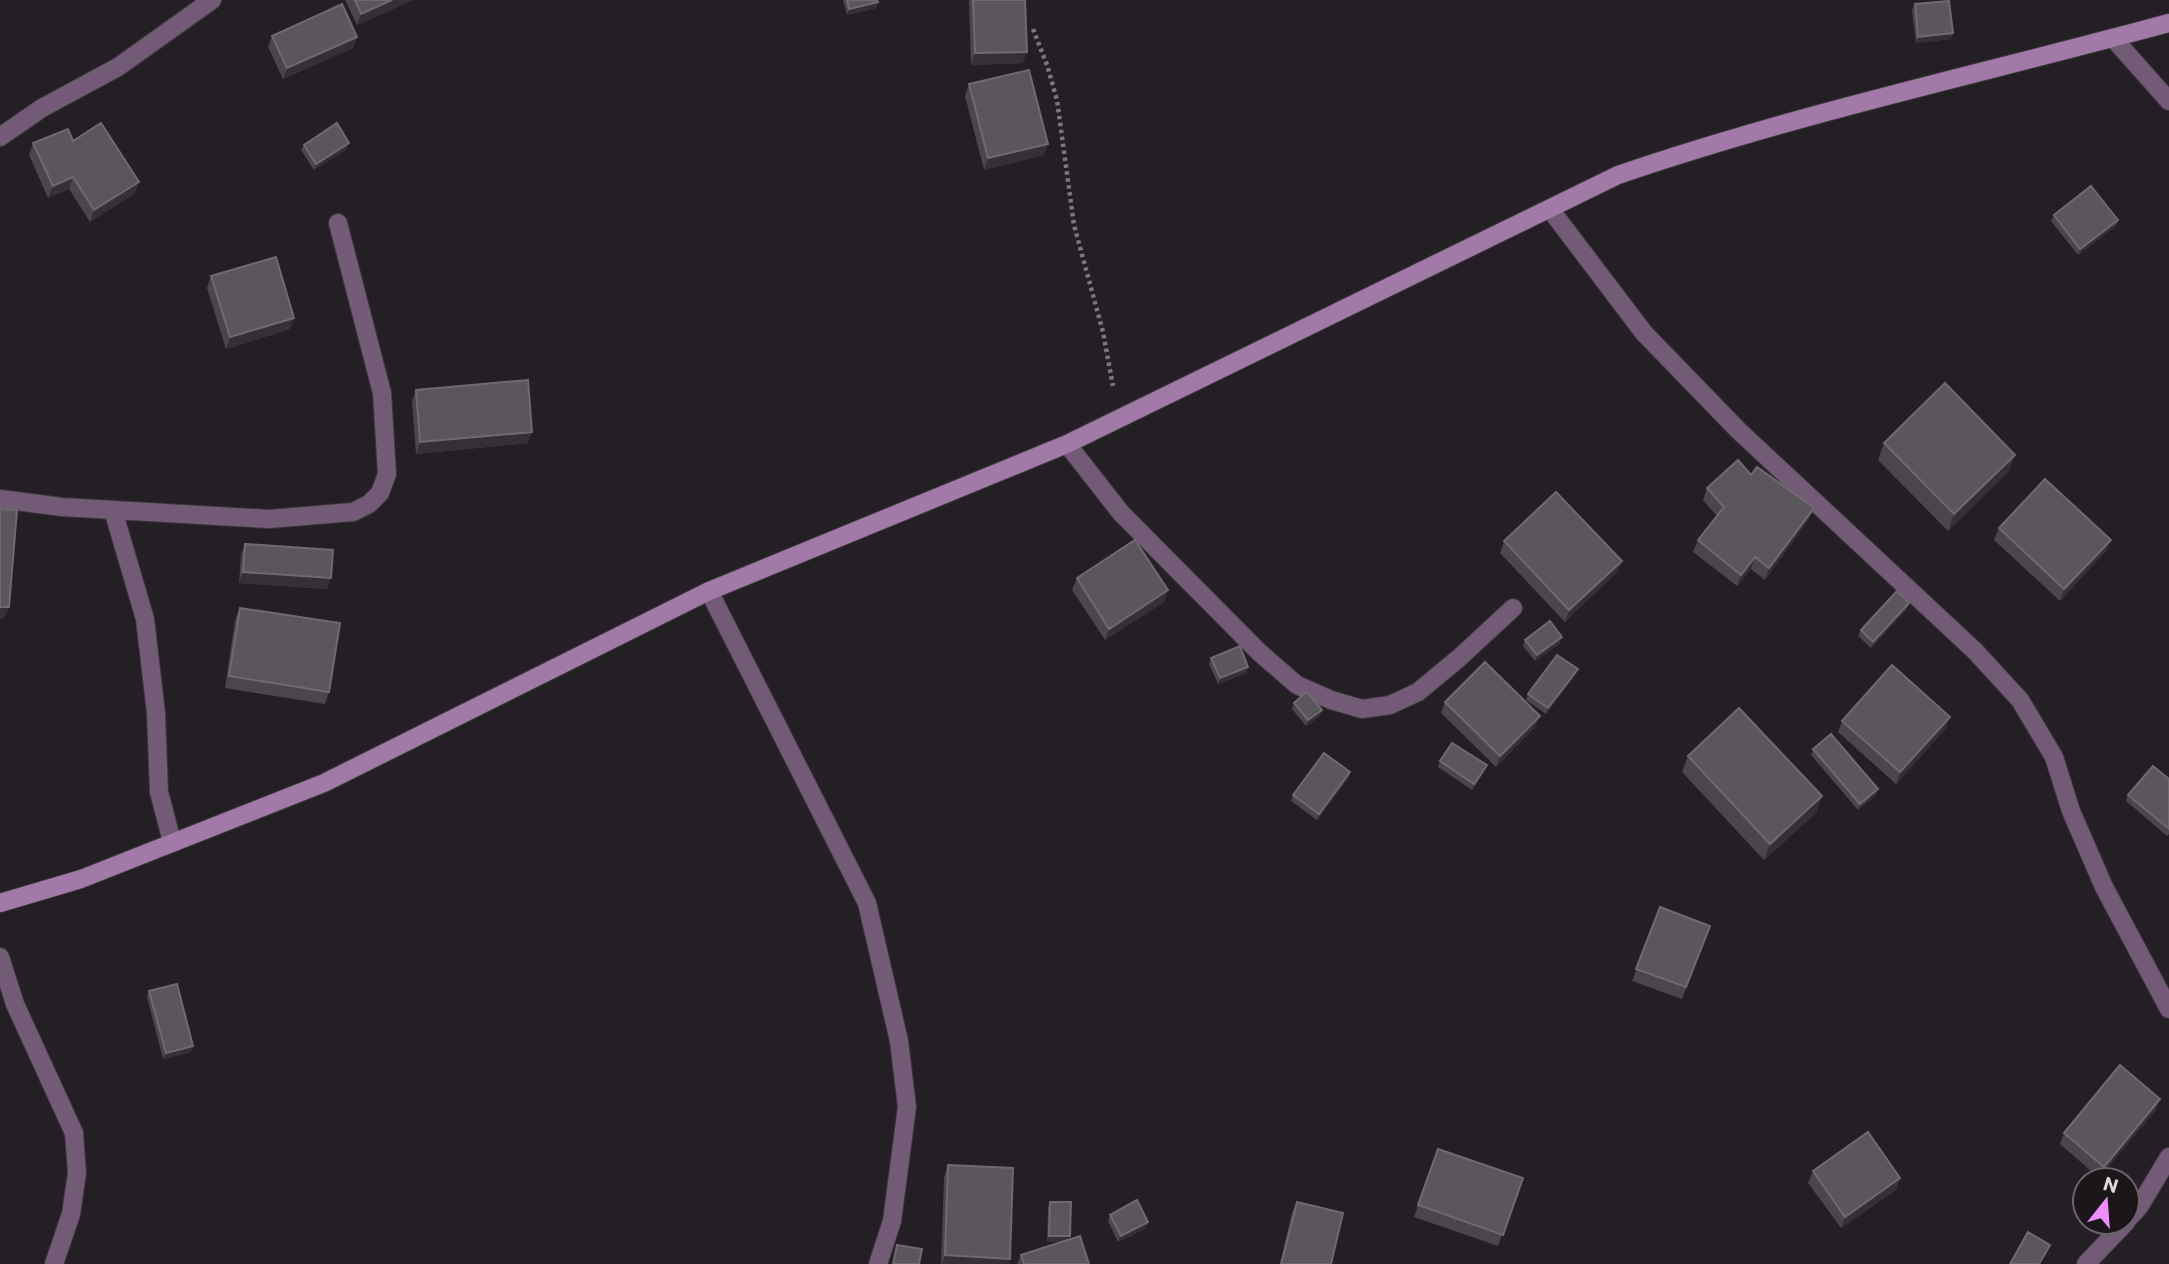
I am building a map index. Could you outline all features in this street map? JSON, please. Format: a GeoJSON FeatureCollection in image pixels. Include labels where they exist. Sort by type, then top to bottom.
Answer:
{"type":"FeatureCollection","features":[{"type":"Feature","properties":{"kind":"street"},"geometry":{"type":"LineString","coordinates":[[0,137],[42,108],[118,67],[212,0]]}},
{"type":"Feature","properties":{"kind":"street"},"geometry":{"type":"LineString","coordinates":[[0,903],[81,879],[324,783],[709,591],[1068,444],[1618,175],[1702,146],[1853,104],[2169,23]]}},
{"type":"Feature","properties":{"kind":"street"},"geometry":{"type":"LineString","coordinates":[[2113,38],[2169,102]]}},
{"type":"Feature","properties":{"kind":"street"},"geometry":{"type":"LineString","coordinates":[[1550,209],[1654,343],[1739,431],[1975,652],[2020,700],[2054,757],[2071,811],[2104,887],[2169,1009]]}},
{"type":"Feature","properties":{"kind":"street"},"geometry":{"type":"LineString","coordinates":[[0,499],[113,510],[269,519],[353,512],[369,504],[380,493],[387,474],[382,394],[338,223]]}},
{"type":"Feature","properties":{"kind":"street"},"geometry":{"type":"LineString","coordinates":[[1068,444],[1121,513],[1230,624],[1297,685],[1331,700],[1362,709],[1390,705],[1418,692],[1513,608]]}},
{"type":"Feature","properties":{"kind":"street"},"geometry":{"type":"LineString","coordinates":[[113,510],[145,619],[156,713],[159,792],[172,842]]}},
{"type":"Feature","properties":{"kind":"street"},"geometry":{"type":"LineString","coordinates":[[709,591],[867,903],[899,1041],[907,1107],[892,1221],[878,1264]]}},
{"type":"Feature","properties":{"kind":"street"},"geometry":{"type":"LineString","coordinates":[[0,957],[15,1004],[74,1133],[77,1173],[71,1214],[54,1264]]}},
{"type":"Feature","properties":{"kind":"street"},"geometry":{"type":"LineString","coordinates":[[2141,1204],[2169,1157]]}},
{"type":"Feature","properties":{"kind":"street"},"geometry":{"type":"LineString","coordinates":[[2086,1264],[2112,1236]]}},
{"type":"Feature","properties":{"kind":"path"},"geometry":{"type":"LineString","coordinates":[[1033,29],[1057,100],[1074,225],[1103,332],[1119,418]]}},
{"type":"Feature","properties":{"kind":"building"},"geometry":{"type":"Polygon","coordinates":[[[355,0],[392,0],[361,14],[355,0]]]}},
{"type":"Feature","properties":{"kind":"building"},"geometry":{"type":"Polygon","coordinates":[[[847,0],[877,0],[878,2],[849,9],[847,0]]]}},
{"type":"Feature","properties":{"kind":"building"},"geometry":{"type":"Polygon","coordinates":[[[973,0],[1025,0],[1027,52],[975,53],[973,0]]]}},
{"type":"Feature","properties":{"kind":"building"},"geometry":{"type":"Polygon","coordinates":[[[1949,1],[1953,33],[1918,37],[1915,4],[1949,1]]]}},
{"type":"Feature","properties":{"kind":"building"},"geometry":{"type":"Polygon","coordinates":[[[342,4],[357,37],[287,68],[272,36],[342,4]]]}},
{"type":"Feature","properties":{"kind":"building"},"geometry":{"type":"Polygon","coordinates":[[[1029,70],[1048,144],[988,158],[969,84],[1029,70]]]}},
{"type":"Feature","properties":{"kind":"building"},"geometry":{"type":"Polygon","coordinates":[[[101,123],[139,182],[94,210],[73,177],[53,186],[33,143],[68,129],[73,141],[101,123]]]}},
{"type":"Feature","properties":{"kind":"building"},"geometry":{"type":"Polygon","coordinates":[[[337,123],[349,143],[316,164],[304,145],[337,123]]]}},
{"type":"Feature","properties":{"kind":"building"},"geometry":{"type":"Polygon","coordinates":[[[2091,186],[2118,220],[2080,249],[2054,215],[2091,186]]]}},
{"type":"Feature","properties":{"kind":"building"},"geometry":{"type":"Polygon","coordinates":[[[276,257],[294,318],[230,337],[211,276],[276,257]]]}},
{"type":"Feature","properties":{"kind":"building"},"geometry":{"type":"Polygon","coordinates":[[[528,380],[532,432],[420,442],[416,390],[528,380]]]}},
{"type":"Feature","properties":{"kind":"building"},"geometry":{"type":"Polygon","coordinates":[[[1945,383],[2015,455],[1954,514],[1884,443],[1945,383]]]}},
{"type":"Feature","properties":{"kind":"building"},"geometry":{"type":"Polygon","coordinates":[[[1738,460],[1751,475],[1757,467],[1814,508],[1769,568],[1755,557],[1741,575],[1698,540],[1724,507],[1707,488],[1738,460]]]}},
{"type":"Feature","properties":{"kind":"building"},"geometry":{"type":"Polygon","coordinates":[[[2045,479],[2111,540],[2064,589],[1999,528],[2045,479]]]}},
{"type":"Feature","properties":{"kind":"building"},"geometry":{"type":"Polygon","coordinates":[[[1556,492],[1622,561],[1569,610],[1504,541],[1556,492]]]}},
{"type":"Feature","properties":{"kind":"building"},"geometry":{"type":"Polygon","coordinates":[[[0,509],[17,510],[9,607],[0,607],[0,509]]]}},
{"type":"Feature","properties":{"kind":"building"},"geometry":{"type":"Polygon","coordinates":[[[1135,540],[1168,590],[1109,629],[1077,578],[1135,540]]]}},
{"type":"Feature","properties":{"kind":"building"},"geometry":{"type":"Polygon","coordinates":[[[245,544],[333,550],[331,578],[243,572],[245,544]]]}},
{"type":"Feature","properties":{"kind":"building"},"geometry":{"type":"Polygon","coordinates":[[[1897,591],[1909,603],[1873,642],[1861,630],[1897,591]]]}},
{"type":"Feature","properties":{"kind":"building"},"geometry":{"type":"Polygon","coordinates":[[[240,608],[340,623],[329,692],[229,676],[240,608]]]}},
{"type":"Feature","properties":{"kind":"building"},"geometry":{"type":"Polygon","coordinates":[[[1550,621],[1562,637],[1537,655],[1525,640],[1550,621]]]}},
{"type":"Feature","properties":{"kind":"building"},"geometry":{"type":"Polygon","coordinates":[[[1240,646],[1248,667],[1220,678],[1211,658],[1240,646]]]}},
{"type":"Feature","properties":{"kind":"building"},"geometry":{"type":"Polygon","coordinates":[[[1557,655],[1578,669],[1548,708],[1528,694],[1557,655]]]}},
{"type":"Feature","properties":{"kind":"building"},"geometry":{"type":"Polygon","coordinates":[[[1485,662],[1540,716],[1500,756],[1445,702],[1485,662]]]}},
{"type":"Feature","properties":{"kind":"building"},"geometry":{"type":"Polygon","coordinates":[[[1892,665],[1950,717],[1900,772],[1842,721],[1892,665]]]}},
{"type":"Feature","properties":{"kind":"building"},"geometry":{"type":"Polygon","coordinates":[[[1307,692],[1322,710],[1308,720],[1294,703],[1307,692]]]}},
{"type":"Feature","properties":{"kind":"building"},"geometry":{"type":"Polygon","coordinates":[[[1739,708],[1822,796],[1770,844],[1688,756],[1739,708]]]}},
{"type":"Feature","properties":{"kind":"building"},"geometry":{"type":"Polygon","coordinates":[[[1831,734],[1878,789],[1860,804],[1813,749],[1831,734]]]}},
{"type":"Feature","properties":{"kind":"building"},"geometry":{"type":"Polygon","coordinates":[[[1452,743],[1487,765],[1474,784],[1440,761],[1452,743]]]}},
{"type":"Feature","properties":{"kind":"building"},"geometry":{"type":"Polygon","coordinates":[[[1324,753],[1350,772],[1319,814],[1293,795],[1324,753]]]}},
{"type":"Feature","properties":{"kind":"building"},"geometry":{"type":"Polygon","coordinates":[[[2153,766],[2169,779],[2169,829],[2128,795],[2153,766]]]}},
{"type":"Feature","properties":{"kind":"building"},"geometry":{"type":"Polygon","coordinates":[[[1660,907],[1710,926],[1686,987],[1636,969],[1660,907]]]}},
{"type":"Feature","properties":{"kind":"building"},"geometry":{"type":"Polygon","coordinates":[[[177,984],[193,1046],[166,1053],[149,991],[177,984]]]}},
{"type":"Feature","properties":{"kind":"building"},"geometry":{"type":"Polygon","coordinates":[[[2120,1065],[2160,1099],[2105,1166],[2064,1133],[2120,1065]]]}},
{"type":"Feature","properties":{"kind":"building"},"geometry":{"type":"Polygon","coordinates":[[[1868,1132],[1900,1178],[1845,1217],[1813,1171],[1868,1132]]]}},
{"type":"Feature","properties":{"kind":"building"},"geometry":{"type":"Polygon","coordinates":[[[1438,1149],[1523,1178],[1503,1235],[1418,1205],[1438,1149]]]}},
{"type":"Feature","properties":{"kind":"building"},"geometry":{"type":"Polygon","coordinates":[[[948,1165],[1013,1168],[1010,1259],[945,1255],[948,1165]]]}},
{"type":"Feature","properties":{"kind":"building"},"geometry":{"type":"Polygon","coordinates":[[[1137,1200],[1148,1222],[1121,1236],[1110,1215],[1137,1200]]]}},
{"type":"Feature","properties":{"kind":"building"},"geometry":{"type":"Polygon","coordinates":[[[1050,1202],[1071,1202],[1070,1236],[1049,1236],[1050,1202]]]}},
{"type":"Feature","properties":{"kind":"building"},"geometry":{"type":"Polygon","coordinates":[[[1297,1202],[1343,1213],[1331,1264],[1281,1264],[1297,1202]]]}},
{"type":"Feature","properties":{"kind":"building"},"geometry":{"type":"Polygon","coordinates":[[[2028,1232],[2050,1245],[2039,1264],[2010,1264],[2028,1232]]]}},
{"type":"Feature","properties":{"kind":"building"},"geometry":{"type":"Polygon","coordinates":[[[1080,1236],[1089,1264],[1024,1264],[1021,1255],[1080,1236]]]}},
{"type":"Feature","properties":{"kind":"building"},"geometry":{"type":"Polygon","coordinates":[[[897,1245],[922,1249],[919,1264],[893,1264],[897,1245]]]}}]}
